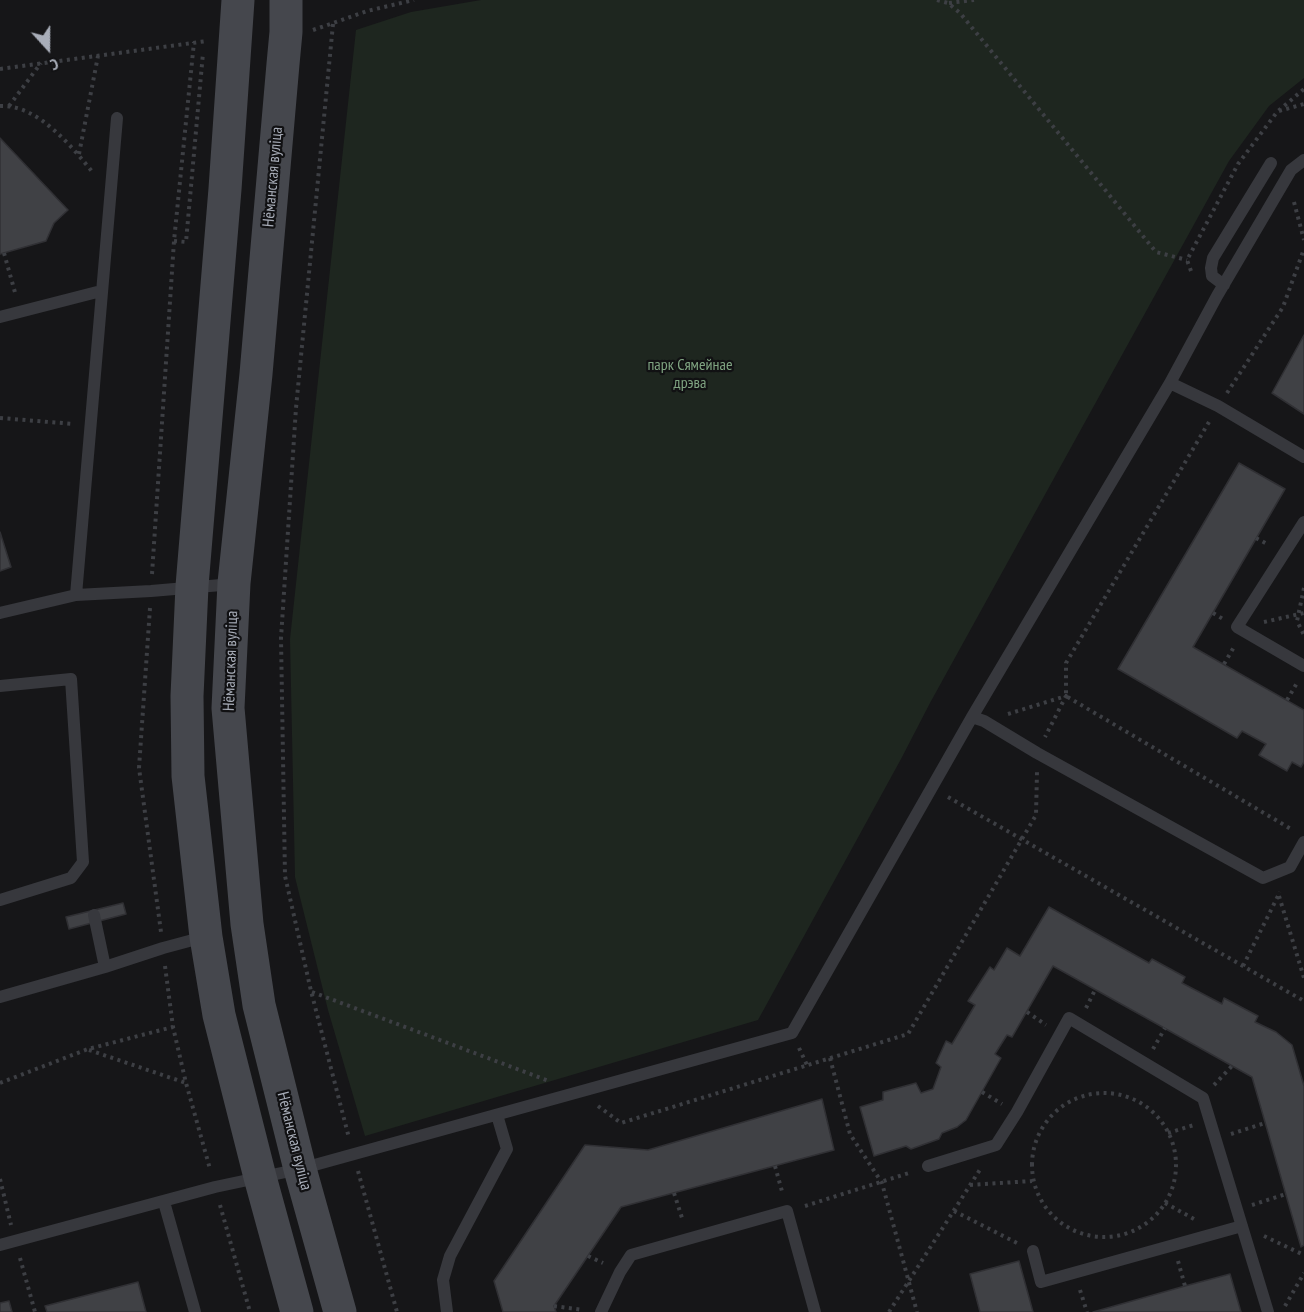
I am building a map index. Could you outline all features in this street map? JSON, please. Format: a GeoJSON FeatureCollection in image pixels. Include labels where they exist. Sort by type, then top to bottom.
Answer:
{"type":"FeatureCollection","features":[{"type":"Feature","properties":{"kind":"main road"},"geometry":{"type":"LineString","coordinates":[[238,0],[192,586],[187,696],[188,776],[206,937],[219,1015],[297,1312]]}},
{"type":"Feature","properties":{"kind":"main road","name":"Нёманская вуліца"},"geometry":{"type":"LineString","coordinates":[[286,0],[286,32],[256,374],[234,584],[228,708],[247,924],[260,1005],[300,1169],[340,1312]]}},
{"type":"Feature","properties":{"kind":"lane"},"geometry":{"type":"LineString","coordinates":[[76,595],[117,118]]}},
{"type":"Feature","properties":{"kind":"lane"},"geometry":{"type":"LineString","coordinates":[[0,1245],[215,1187],[353,1155],[792,1033],[972,717],[1170,383],[1291,170],[1304,160]]}},
{"type":"Feature","properties":{"kind":"lane"},"geometry":{"type":"LineString","coordinates":[[1224,285],[1212,276],[1213,258],[1271,163]]}},
{"type":"Feature","properties":{"kind":"lane"},"geometry":{"type":"LineString","coordinates":[[0,317],[101,291]]}},
{"type":"Feature","properties":{"kind":"lane"},"geometry":{"type":"LineString","coordinates":[[1170,383],[1218,406],[1304,457]]}},
{"type":"Feature","properties":{"kind":"lane"},"geometry":{"type":"LineString","coordinates":[[1304,522],[1237,627],[1304,666]]}},
{"type":"Feature","properties":{"kind":"lane"},"geometry":{"type":"LineString","coordinates":[[0,614],[76,595],[234,584]]}},
{"type":"Feature","properties":{"kind":"lane"},"geometry":{"type":"LineString","coordinates":[[0,686],[71,679],[82,862],[71,878],[0,900]]}},
{"type":"Feature","properties":{"kind":"lane"},"geometry":{"type":"LineString","coordinates":[[972,717],[984,721],[1037,753],[1263,878],[1290,867],[1304,842]]}},
{"type":"Feature","properties":{"kind":"lane"},"geometry":{"type":"LineString","coordinates":[[94,915],[105,967]]}},
{"type":"Feature","properties":{"kind":"lane"},"geometry":{"type":"LineString","coordinates":[[0,997],[206,937]]}},
{"type":"Feature","properties":{"kind":"lane"},"geometry":{"type":"LineString","coordinates":[[928,1166],[996,1145],[1069,1018],[1203,1098],[1268,1312]]}},
{"type":"Feature","properties":{"kind":"lane"},"geometry":{"type":"LineString","coordinates":[[447,1312],[443,1280],[450,1256],[507,1149],[497,1115]]}},
{"type":"Feature","properties":{"kind":"lane"},"geometry":{"type":"LineString","coordinates":[[164,1202],[195,1312]]}},
{"type":"Feature","properties":{"kind":"lane"},"geometry":{"type":"LineString","coordinates":[[601,1312],[620,1272],[631,1255],[787,1211],[816,1312]]}},
{"type":"Feature","properties":{"kind":"lane"},"geometry":{"type":"LineString","coordinates":[[1033,1251],[1041,1282],[1242,1226]]}},
{"type":"Feature","properties":{"kind":"path"},"geometry":{"type":"LineString","coordinates":[[286,32],[309,32],[367,11],[414,0]]}},
{"type":"Feature","properties":{"kind":"path"},"geometry":{"type":"LineString","coordinates":[[937,0],[948,3],[974,0]]}},
{"type":"Feature","properties":{"kind":"path"},"geometry":{"type":"LineString","coordinates":[[948,3],[960,13],[991,50],[1156,252],[1187,260]]}},
{"type":"Feature","properties":{"kind":"path"},"geometry":{"type":"LineString","coordinates":[[333,24],[296,408],[281,638],[285,876],[311,992],[397,1312]]}},
{"type":"Feature","properties":{"kind":"path"},"geometry":{"type":"LineString","coordinates":[[0,69],[236,38]]}},
{"type":"Feature","properties":{"kind":"path"},"geometry":{"type":"LineString","coordinates":[[79,155],[98,56]]}},
{"type":"Feature","properties":{"kind":"path"},"geometry":{"type":"LineString","coordinates":[[174,241],[186,242],[202,57]]}},
{"type":"Feature","properties":{"kind":"path"},"geometry":{"type":"LineString","coordinates":[[9,106],[42,63]]}},
{"type":"Feature","properties":{"kind":"path"},"geometry":{"type":"LineString","coordinates":[[1277,112],[1304,104]]}},
{"type":"Feature","properties":{"kind":"path"},"geometry":{"type":"LineString","coordinates":[[0,106],[9,106],[45,121],[79,155],[110,194]]}},
{"type":"Feature","properties":{"kind":"path"},"geometry":{"type":"LineString","coordinates":[[1293,198],[1304,240]]}},
{"type":"Feature","properties":{"kind":"path"},"geometry":{"type":"LineString","coordinates":[[1294,830],[1066,696],[1066,663],[1218,406],[1283,307],[1304,249]]}},
{"type":"Feature","properties":{"kind":"path"},"geometry":{"type":"LineString","coordinates":[[4,253],[20,312]]}},
{"type":"Feature","properties":{"kind":"path"},"geometry":{"type":"LineString","coordinates":[[0,418],[90,426]]}},
{"type":"Feature","properties":{"kind":"path"},"geometry":{"type":"LineString","coordinates":[[1304,588],[1297,621],[1304,635]]}},
{"type":"Feature","properties":{"kind":"path"},"geometry":{"type":"LineString","coordinates":[[1237,627],[1304,613]]}},
{"type":"Feature","properties":{"kind":"path"},"geometry":{"type":"LineString","coordinates":[[932,788],[1304,1001]]}},
{"type":"Feature","properties":{"kind":"path"},"geometry":{"type":"LineString","coordinates":[[311,992],[578,1092],[621,1123],[908,1034],[1022,839]]}},
{"type":"Feature","properties":{"kind":"path"},"geometry":{"type":"LineString","coordinates":[[1243,966],[1279,896],[1290,867]]}},
{"type":"Feature","properties":{"kind":"path"},"geometry":{"type":"LineString","coordinates":[[1279,896],[1304,978]]}},
{"type":"Feature","properties":{"kind":"path"},"geometry":{"type":"LineString","coordinates":[[0,1083],[88,1049],[173,1027]]}},
{"type":"Feature","properties":{"kind":"path"},"geometry":{"type":"LineString","coordinates":[[88,1049],[186,1083]]}},
{"type":"Feature","properties":{"kind":"path"},"geometry":{"type":"LineString","coordinates":[[830,1058],[850,1134],[882,1183],[917,1312]]}},
{"type":"Feature","properties":{"kind":"path"},"geometry":{"type":"LineString","coordinates":[[1203,1098],[1232,1066]]}},
{"type":"Feature","properties":{"kind":"path"},"geometry":{"type":"LineString","coordinates":[[1093,1093],[1118,1094],[1141,1102],[1160,1118],[1168,1133],[1173,1140],[1177,1165],[1173,1189],[1161,1211],[1143,1227],[1122,1236],[1098,1238],[1076,1233],[1056,1220],[1041,1202],[1032,1180],[1031,1157],[1038,1134],[1051,1115],[1069,1101],[1093,1093]]}},
{"type":"Feature","properties":{"kind":"path"},"geometry":{"type":"LineString","coordinates":[[1168,1133],[1209,1120]]}},
{"type":"Feature","properties":{"kind":"path"},"geometry":{"type":"LineString","coordinates":[[1215,1139],[1265,1124]]}},
{"type":"Feature","properties":{"kind":"path"},"geometry":{"type":"LineString","coordinates":[[889,1312],[996,1145]]}},
{"type":"Feature","properties":{"kind":"path"},"geometry":{"type":"LineString","coordinates":[[775,1166],[787,1211],[882,1183],[928,1166]]}},
{"type":"Feature","properties":{"kind":"path"},"geometry":{"type":"LineString","coordinates":[[0,1179],[35,1312]]}},
{"type":"Feature","properties":{"kind":"path"},"geometry":{"type":"LineString","coordinates":[[970,1185],[1032,1180]]}},
{"type":"Feature","properties":{"kind":"path"},"geometry":{"type":"LineString","coordinates":[[215,1187],[250,1312]]}},
{"type":"Feature","properties":{"kind":"path"},"geometry":{"type":"LineString","coordinates":[[674,1193],[688,1239]]}},
{"type":"Feature","properties":{"kind":"path"},"geometry":{"type":"LineString","coordinates":[[1237,1210],[1286,1194]]}},
{"type":"Feature","properties":{"kind":"path"},"geometry":{"type":"LineString","coordinates":[[1165,1203],[1219,1233]]}},
{"type":"Feature","properties":{"kind":"path"},"geometry":{"type":"LineString","coordinates":[[954,1211],[1033,1251]]}},
{"type":"Feature","properties":{"kind":"path"},"geometry":{"type":"LineString","coordinates":[[1242,1226],[1304,1255]]}},
{"type":"Feature","properties":{"kind":"path"},"geometry":{"type":"LineString","coordinates":[[1173,1245],[1185,1286]]}},
{"type":"Feature","properties":{"kind":"path"},"geometry":{"type":"LineString","coordinates":[[1282,1312],[1304,1273]]}},
{"type":"Feature","properties":{"kind":"path"},"geometry":{"type":"LineString","coordinates":[[554,1306],[594,1312]]}},
{"type":"Feature","properties":{"kind":"green space","name":"парк Сямейнае дрэва"},"geometry":{"type":"Polygon","coordinates":[[[481,0],[1304,0],[1304,78],[1269,106],[1229,161],[758,1020],[365,1136],[328,1010],[295,877],[290,639],[356,30],[411,12],[481,0]]]}},
{"type":"Feature","properties":{"kind":"building"},"geometry":{"type":"Polygon","coordinates":[[[0,138],[68,210],[54,223],[46,241],[0,254],[0,138]]]}},
{"type":"Feature","properties":{"kind":"building"},"geometry":{"type":"Polygon","coordinates":[[[1304,335],[1304,414],[1272,393],[1304,335]]]}},
{"type":"Feature","properties":{"kind":"building"},"geometry":{"type":"Polygon","coordinates":[[[1239,463],[1285,489],[1193,647],[1304,710],[1304,762],[1301,767],[1292,762],[1287,771],[1259,755],[1266,744],[1242,731],[1237,738],[1118,669],[1239,463]]]}},
{"type":"Feature","properties":{"kind":"building"},"geometry":{"type":"Polygon","coordinates":[[[0,532],[11,567],[0,571],[0,532]]]}},
{"type":"Feature","properties":{"kind":"building"},"geometry":{"type":"Polygon","coordinates":[[[123,903],[126,914],[69,929],[66,917],[123,903]]]}},
{"type":"Feature","properties":{"kind":"building"},"geometry":{"type":"Polygon","coordinates":[[[1049,907],[1149,963],[1152,959],[1185,977],[1182,983],[1222,1004],[1224,998],[1258,1016],[1255,1022],[1276,1032],[1292,1045],[1304,1086],[1304,1245],[1301,1247],[1252,1077],[1053,966],[1012,1037],[1007,1035],[995,1054],[1001,1058],[966,1120],[957,1127],[942,1133],[939,1139],[911,1149],[906,1146],[874,1156],[860,1107],[883,1100],[883,1092],[916,1083],[921,1093],[933,1089],[941,1067],[936,1063],[946,1041],[952,1044],[975,1005],[968,1001],[990,967],[994,970],[1007,948],[1020,956],[1049,907]]]}},
{"type":"Feature","properties":{"kind":"building"},"geometry":{"type":"Polygon","coordinates":[[[822,1099],[834,1150],[621,1207],[554,1306],[556,1312],[503,1312],[494,1281],[585,1145],[648,1150],[822,1099]]]}},
{"type":"Feature","properties":{"kind":"building"},"geometry":{"type":"Polygon","coordinates":[[[1019,1261],[1033,1312],[980,1312],[970,1274],[1019,1261]]]}},
{"type":"Feature","properties":{"kind":"building"},"geometry":{"type":"Polygon","coordinates":[[[1230,1274],[1241,1312],[1093,1312],[1185,1286],[1230,1274]]]}},
{"type":"Feature","properties":{"kind":"building"},"geometry":{"type":"Polygon","coordinates":[[[138,1282],[146,1312],[47,1312],[45,1306],[138,1282]]]}},
{"type":"Feature","properties":{"kind":"building"},"geometry":{"type":"Polygon","coordinates":[[[9,1301],[12,1312],[0,1312],[0,1303],[9,1301]]]}}]}
